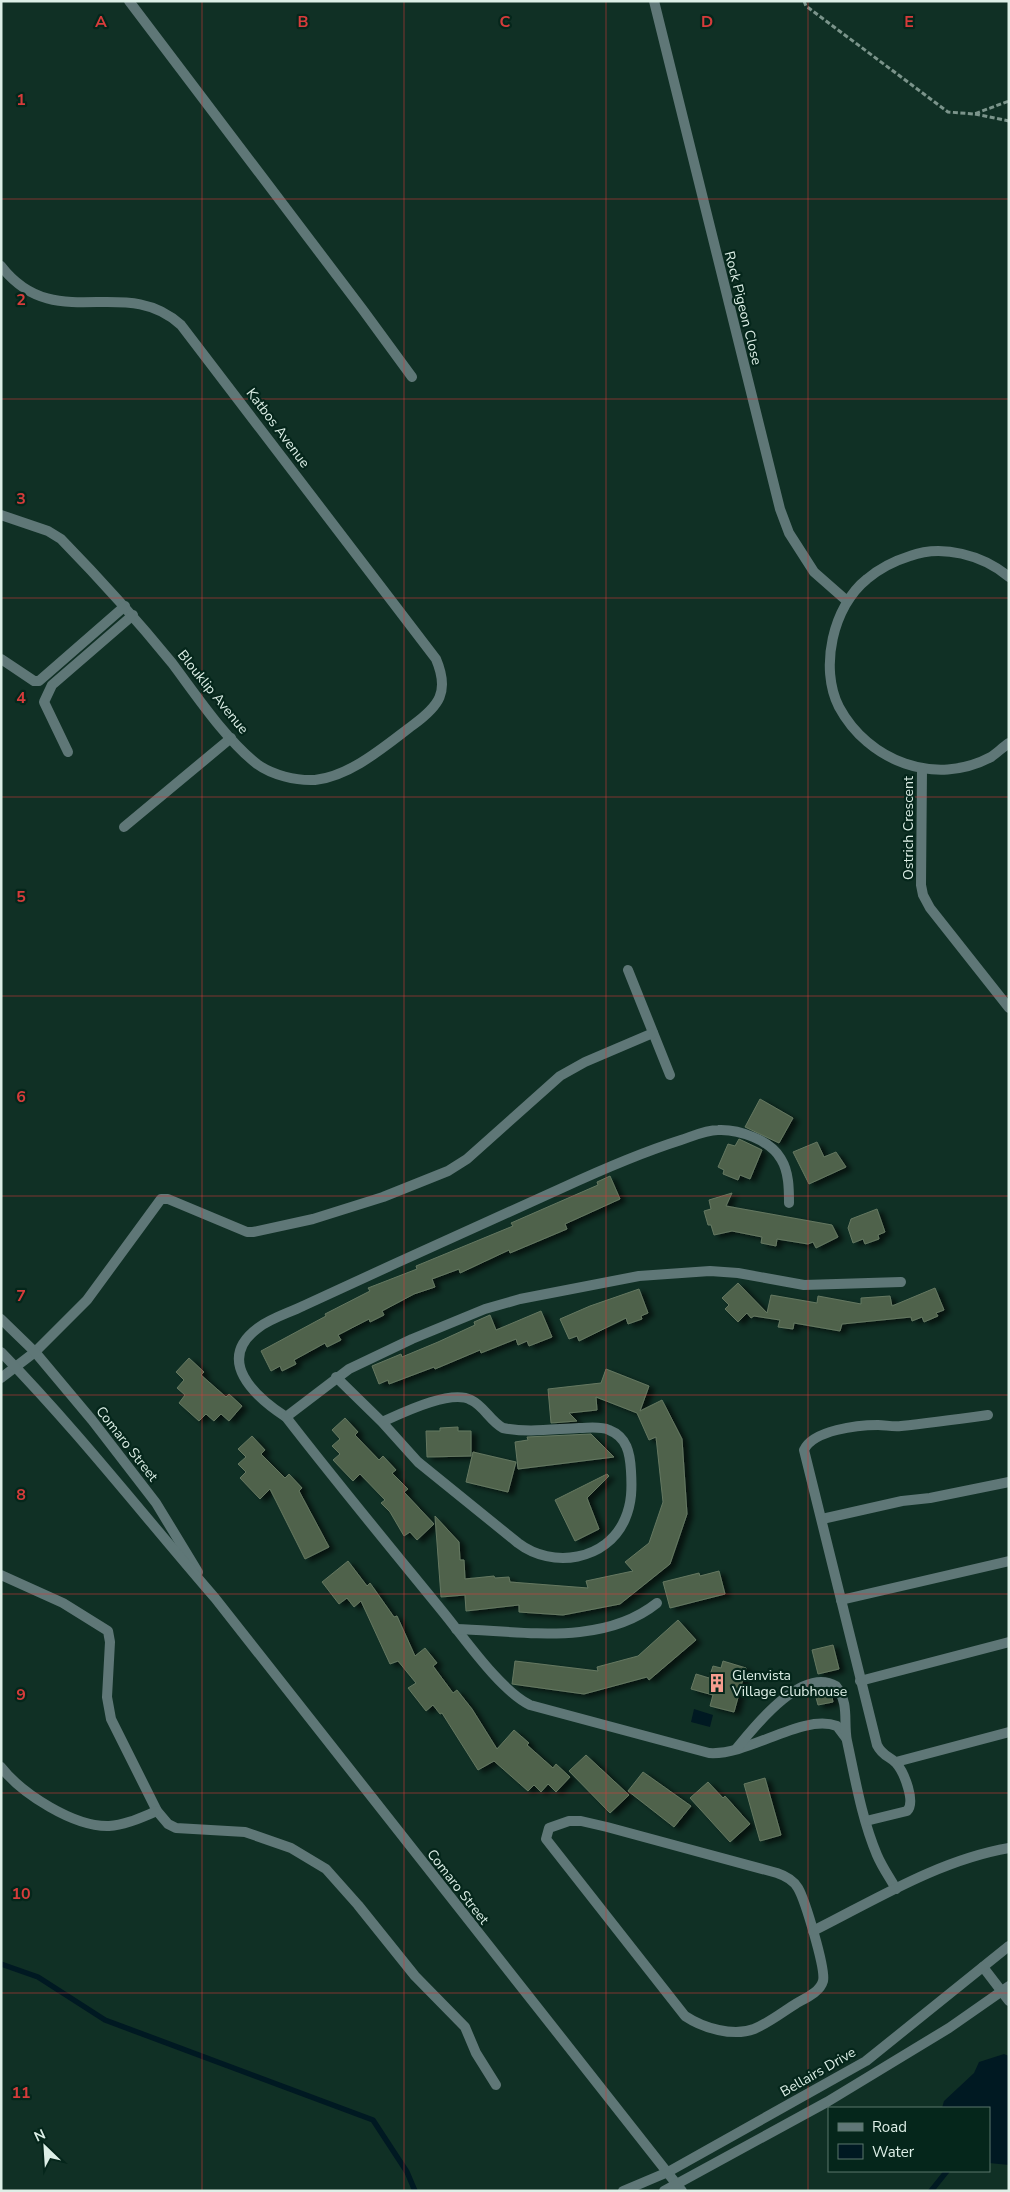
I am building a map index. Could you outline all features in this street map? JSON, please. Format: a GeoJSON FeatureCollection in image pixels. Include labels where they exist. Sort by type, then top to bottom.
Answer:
{"type":"FeatureCollection","features":[{"type":"Feature","properties":{"kind":"street"},"geometry":{"type":"LineString","coordinates":[[129,1],[412,377]]}},
{"type":"Feature","properties":{"kind":"street","name":"Rock Pigeon Close"},"geometry":{"type":"LineString","coordinates":[[654,1],[780,509],[790,533],[814,572],[847,601]]}},
{"type":"Feature","properties":{"kind":"street","name":"Katbos Avenue"},"geometry":{"type":"LineString","coordinates":[[1,266],[21,287],[40,297],[62,302],[129,302],[148,305],[161,310],[182,325],[436,659],[443,677],[443,686],[439,701],[430,713]]}},
{"type":"Feature","properties":{"kind":"street","name":"Blouklip Avenue"},"geometry":{"type":"LineString","coordinates":[[1,515],[48,531],[61,539],[133,615],[231,738],[257,764],[272,772],[298,779],[316,780],[338,774],[430,713]]}},
{"type":"Feature","properties":{"kind":"street"},"geometry":{"type":"LineString","coordinates":[[1009,577],[999,568],[973,556],[945,551],[916,553],[889,563],[866,579],[847,601],[832,634],[830,661],[830,670],[839,705],[859,735],[888,758],[922,769],[958,768],[991,757],[1009,743]]}},
{"type":"Feature","properties":{"kind":"street"},"geometry":{"type":"LineString","coordinates":[[1,659],[34,681],[39,681],[125,606]]}},
{"type":"Feature","properties":{"kind":"street"},"geometry":{"type":"LineString","coordinates":[[68,752],[44,702],[47,694],[52,684],[133,615]]}},
{"type":"Feature","properties":{"kind":"street"},"geometry":{"type":"LineString","coordinates":[[124,827],[231,738]]}},
{"type":"Feature","properties":{"kind":"street","name":"Ostrich Crescent"},"geometry":{"type":"LineString","coordinates":[[922,769],[921,885],[923,895],[930,908],[1009,1008]]}},
{"type":"Feature","properties":{"kind":"street"},"geometry":{"type":"LineString","coordinates":[[628,970],[670,1075]]}},
{"type":"Feature","properties":{"kind":"street"},"geometry":{"type":"LineString","coordinates":[[1,1378],[17,1368],[35,1352],[87,1300],[161,1199],[168,1199],[247,1232],[253,1232],[294,1224],[382,1197],[426,1181],[459,1165],[560,1076],[585,1062],[653,1033]]}},
{"type":"Feature","properties":{"kind":"street"},"geometry":{"type":"LineString","coordinates":[[789,1203],[788,1178],[781,1158],[754,1137],[735,1131],[709,1131],[654,1148],[598,1171],[259,1327],[247,1338],[238,1358],[245,1380],[254,1391],[269,1406],[286,1417],[456,1629],[508,1690],[530,1705],[698,1751],[719,1754],[819,1723],[837,1726],[846,1738]]}},
{"type":"Feature","properties":{"kind":"street"},"geometry":{"type":"LineString","coordinates":[[286,1417],[336,1377],[412,1339],[485,1308],[520,1299],[639,1276],[721,1271],[804,1285],[901,1282]]}},
{"type":"Feature","properties":{"kind":"street","name":"Comaro Street"},"geometry":{"type":"LineString","coordinates":[[1,1320],[35,1352],[92,1420],[156,1503],[214,1598]]}},
{"type":"Feature","properties":{"kind":"street","name":"Comaro Street"},"geometry":{"type":"LineString","coordinates":[[1,1352],[74,1429],[214,1598],[532,2004],[680,2187]]}},
{"type":"Feature","properties":{"kind":"street"},"geometry":{"type":"LineString","coordinates":[[336,1377],[382,1422],[418,1462],[518,1544],[535,1554],[559,1559],[588,1554],[609,1540],[625,1521],[632,1492],[628,1448],[622,1438],[607,1429],[511,1430],[503,1428],[469,1398],[418,1406],[382,1422]]}},
{"type":"Feature","properties":{"kind":"street"},"geometry":{"type":"LineString","coordinates":[[866,1821],[902,1813],[910,1808],[910,1796],[896,1762],[884,1755],[877,1745],[822,1519],[804,1454],[806,1446],[812,1440],[850,1428],[879,1425],[899,1426],[988,1415]]}},
{"type":"Feature","properties":{"kind":"street"},"geometry":{"type":"LineString","coordinates":[[822,1519],[902,1501],[930,1498],[1009,1482]]}},
{"type":"Feature","properties":{"kind":"street"},"geometry":{"type":"LineString","coordinates":[[841,1600],[1009,1561]]}},
{"type":"Feature","properties":{"kind":"street"},"geometry":{"type":"LineString","coordinates":[[1,1575],[63,1603],[108,1631],[110,1642],[107,1697],[111,1719],[157,1811],[173,1827],[246,1832],[291,1848],[326,1869],[358,1905],[415,1976],[465,2027],[476,2053],[496,2085]]}},
{"type":"Feature","properties":{"kind":"street"},"geometry":{"type":"LineString","coordinates":[[456,1629],[557,1633],[592,1630],[634,1619],[657,1603]]}},
{"type":"Feature","properties":{"kind":"street"},"geometry":{"type":"LineString","coordinates":[[860,1681],[1009,1642]]}},
{"type":"Feature","properties":{"kind":"street"},"geometry":{"type":"LineString","coordinates":[[736,1748],[756,1724],[780,1701],[794,1691],[820,1683],[834,1684],[839,1689],[847,1716],[846,1738],[866,1821],[877,1855],[896,1889]]}},
{"type":"Feature","properties":{"kind":"street"},"geometry":{"type":"LineString","coordinates":[[896,1762],[1009,1732]]}},
{"type":"Feature","properties":{"kind":"street"},"geometry":{"type":"LineString","coordinates":[[1,1767],[23,1789],[63,1814],[84,1822],[109,1826],[125,1823],[157,1811]]}},
{"type":"Feature","properties":{"kind":"street"},"geometry":{"type":"LineString","coordinates":[[581,1821],[777,1873],[792,1881],[798,1888],[813,1931],[823,1979],[818,1989],[754,2029],[725,2031],[708,2028],[685,2016],[556,1854],[546,1839],[547,1831],[562,1822],[581,1821]]}},
{"type":"Feature","properties":{"kind":"street"},"geometry":{"type":"LineString","coordinates":[[813,1931],[938,1870],[983,1854],[1009,1848]]}},
{"type":"Feature","properties":{"kind":"street","name":"Bellairs Drive"},"geometry":{"type":"LineString","coordinates":[[623,2191],[668,2172],[866,2061],[1009,1946]]}},
{"type":"Feature","properties":{"kind":"street"},"geometry":{"type":"LineString","coordinates":[[983,1967],[1006,1989],[1009,2001]]}},
{"type":"Feature","properties":{"kind":"street"},"geometry":{"type":"LineString","coordinates":[[664,2191],[680,2187],[827,2102],[949,2028],[1006,1989]]}},
{"type":"Feature","properties":{"kind":"path"},"geometry":{"type":"LineString","coordinates":[[804,1],[806,6],[948,112],[974,114],[1009,121]]}},
{"type":"Feature","properties":{"kind":"path"},"geometry":{"type":"LineString","coordinates":[[974,114],[1009,101]]}},
{"type":"Feature","properties":{"kind":"water"},"geometry":{"type":"Polygon","coordinates":[[[694,1709],[713,1715],[710,1727],[691,1722],[694,1709]]]}},
{"type":"Feature","properties":{"kind":"water"},"geometry":{"type":"Polygon","coordinates":[[[1004,2054],[1009,2056],[1009,2165],[990,2163],[990,2107],[942,2107],[944,2101],[974,2073],[979,2062],[1004,2054]]]}},
{"type":"Feature","properties":{"kind":"building"},"geometry":{"type":"Polygon","coordinates":[[[760,1099],[793,1118],[779,1143],[745,1127],[760,1099]]]}},
{"type":"Feature","properties":{"kind":"building"},"geometry":{"type":"Polygon","coordinates":[[[739,1139],[762,1150],[750,1179],[740,1175],[738,1180],[723,1174],[724,1170],[718,1167],[728,1144],[735,1146],[739,1139]]]}},
{"type":"Feature","properties":{"kind":"building"},"geometry":{"type":"Polygon","coordinates":[[[817,1142],[824,1157],[836,1152],[846,1167],[809,1184],[793,1152],[817,1142]]]}},
{"type":"Feature","properties":{"kind":"building"},"geometry":{"type":"Polygon","coordinates":[[[610,1176],[620,1199],[565,1224],[567,1229],[510,1253],[509,1250],[460,1273],[459,1269],[432,1279],[435,1287],[414,1294],[382,1311],[384,1315],[370,1322],[369,1319],[338,1335],[341,1340],[327,1347],[325,1343],[294,1360],[296,1364],[282,1371],[280,1366],[271,1371],[261,1351],[326,1316],[325,1314],[370,1291],[368,1288],[417,1269],[416,1266],[513,1226],[511,1223],[598,1185],[597,1182],[610,1176]]]}},
{"type":"Feature","properties":{"kind":"building"},"geometry":{"type":"Polygon","coordinates":[[[732,1193],[726,1206],[832,1225],[838,1237],[816,1248],[813,1242],[808,1244],[777,1239],[776,1246],[761,1243],[762,1237],[732,1231],[714,1235],[711,1225],[708,1225],[704,1211],[711,1209],[709,1200],[732,1193]]]}},
{"type":"Feature","properties":{"kind":"building"},"geometry":{"type":"Polygon","coordinates":[[[877,1209],[885,1232],[878,1235],[879,1239],[865,1244],[863,1239],[853,1243],[848,1228],[851,1219],[877,1209]]]}},
{"type":"Feature","properties":{"kind":"building"},"geometry":{"type":"Polygon","coordinates":[[[738,1283],[767,1313],[771,1295],[817,1303],[818,1296],[861,1304],[861,1298],[890,1296],[892,1306],[935,1288],[944,1310],[936,1313],[938,1316],[924,1322],[922,1317],[912,1321],[911,1317],[842,1324],[840,1331],[794,1323],[793,1329],[778,1327],[780,1320],[754,1316],[751,1318],[747,1313],[738,1322],[725,1309],[729,1305],[722,1298],[738,1283]]]}},
{"type":"Feature","properties":{"kind":"building"},"geometry":{"type":"Polygon","coordinates":[[[639,1289],[648,1313],[641,1316],[642,1319],[628,1324],[626,1318],[579,1341],[577,1336],[569,1339],[560,1319],[590,1306],[639,1289]]]}},
{"type":"Feature","properties":{"kind":"building"},"geometry":{"type":"Polygon","coordinates":[[[541,1311],[552,1337],[529,1346],[527,1341],[518,1345],[516,1339],[481,1353],[480,1350],[435,1369],[434,1367],[389,1384],[388,1380],[379,1384],[372,1366],[401,1354],[402,1357],[438,1342],[475,1325],[474,1322],[490,1315],[496,1330],[541,1311]]]}},
{"type":"Feature","properties":{"kind":"building"},"geometry":{"type":"Polygon","coordinates":[[[189,1358],[204,1372],[201,1375],[226,1397],[229,1394],[242,1406],[229,1421],[221,1414],[214,1421],[206,1414],[199,1421],[179,1403],[185,1395],[177,1388],[184,1380],[176,1372],[189,1358]]]}},
{"type":"Feature","properties":{"kind":"building"},"geometry":{"type":"Polygon","coordinates":[[[606,1369],[649,1386],[640,1411],[662,1400],[682,1439],[687,1514],[670,1564],[620,1604],[563,1615],[519,1612],[519,1605],[466,1611],[465,1595],[441,1597],[435,1516],[459,1542],[460,1560],[464,1560],[465,1579],[494,1576],[495,1578],[509,1577],[510,1582],[588,1588],[586,1581],[633,1571],[625,1562],[649,1543],[663,1502],[656,1437],[649,1440],[637,1413],[596,1397],[597,1410],[569,1413],[577,1421],[551,1423],[548,1389],[601,1383],[606,1369]]]}},
{"type":"Feature","properties":{"kind":"building"},"geometry":{"type":"Polygon","coordinates":[[[345,1418],[358,1432],[355,1435],[379,1460],[383,1456],[396,1470],[392,1473],[408,1489],[404,1492],[434,1524],[417,1540],[410,1532],[404,1536],[390,1512],[381,1503],[385,1500],[360,1474],[353,1481],[333,1460],[340,1454],[332,1446],[340,1439],[332,1430],[345,1418]]]}},
{"type":"Feature","properties":{"kind":"building"},"geometry":{"type":"Polygon","coordinates":[[[458,1427],[458,1431],[471,1431],[471,1456],[427,1457],[426,1431],[440,1431],[440,1428],[458,1427]]]}},
{"type":"Feature","properties":{"kind":"building"},"geometry":{"type":"Polygon","coordinates":[[[591,1434],[614,1457],[518,1469],[515,1442],[528,1440],[527,1437],[591,1434]]]}},
{"type":"Feature","properties":{"kind":"building"},"geometry":{"type":"Polygon","coordinates":[[[252,1436],[265,1450],[261,1454],[285,1478],[289,1474],[302,1488],[299,1491],[329,1547],[305,1559],[270,1489],[260,1499],[240,1478],[246,1472],[238,1464],[246,1457],[238,1449],[252,1436]]]}},
{"type":"Feature","properties":{"kind":"building"},"geometry":{"type":"Polygon","coordinates":[[[473,1452],[516,1462],[508,1492],[466,1482],[473,1452]]]}},
{"type":"Feature","properties":{"kind":"building"},"geometry":{"type":"Polygon","coordinates":[[[607,1474],[609,1476],[587,1498],[599,1529],[575,1541],[555,1500],[607,1474]]]}},
{"type":"Feature","properties":{"kind":"building"},"geometry":{"type":"Polygon","coordinates":[[[348,1561],[367,1586],[370,1583],[394,1617],[397,1616],[415,1656],[425,1648],[437,1663],[433,1666],[453,1693],[457,1690],[472,1709],[497,1749],[514,1730],[529,1743],[527,1745],[553,1768],[556,1764],[570,1777],[556,1792],[548,1784],[541,1792],[534,1785],[528,1791],[494,1761],[478,1770],[442,1713],[440,1714],[433,1705],[426,1711],[408,1688],[416,1683],[398,1661],[390,1664],[361,1601],[354,1607],[347,1598],[339,1604],[322,1582],[348,1561]]]}},
{"type":"Feature","properties":{"kind":"building"},"geometry":{"type":"Polygon","coordinates":[[[719,1571],[725,1594],[670,1608],[663,1582],[699,1573],[700,1576],[719,1571]]]}},
{"type":"Feature","properties":{"kind":"building"},"geometry":{"type":"Polygon","coordinates":[[[678,1620],[696,1640],[649,1680],[647,1677],[584,1694],[512,1684],[515,1661],[598,1671],[597,1667],[638,1656],[678,1620]]]}},
{"type":"Feature","properties":{"kind":"building"},"geometry":{"type":"Polygon","coordinates":[[[833,1645],[839,1669],[818,1674],[812,1650],[833,1645]]]}},
{"type":"Feature","properties":{"kind":"building","name":"Glenvista Village Clubhouse"},"geometry":{"type":"Polygon","coordinates":[[[723,1661],[746,1668],[734,1712],[710,1706],[713,1695],[691,1689],[696,1674],[709,1678],[713,1666],[721,1668],[723,1661]]]}},
{"type":"Feature","properties":{"kind":"building"},"geometry":{"type":"Polygon","coordinates":[[[822,1689],[831,1692],[833,1702],[818,1705],[814,1690],[822,1689]]]}},
{"type":"Feature","properties":{"kind":"building"},"geometry":{"type":"Polygon","coordinates":[[[586,1755],[629,1795],[610,1813],[569,1771],[586,1755]]]}},
{"type":"Feature","properties":{"kind":"building"},"geometry":{"type":"Polygon","coordinates":[[[643,1772],[691,1806],[674,1827],[628,1791],[643,1772]]]}},
{"type":"Feature","properties":{"kind":"building"},"geometry":{"type":"Polygon","coordinates":[[[765,1778],[781,1835],[760,1841],[744,1784],[765,1778]]]}},
{"type":"Feature","properties":{"kind":"building"},"geometry":{"type":"Polygon","coordinates":[[[708,1782],[723,1798],[725,1796],[750,1824],[730,1842],[690,1798],[708,1782]]]}},
{"type":"Feature","properties":{"kind":"waterway"},"geometry":{"type":"LineString","coordinates":[[1,1964],[38,1977],[105,2020],[373,2120],[407,2172],[415,2191]]}},
{"type":"Feature","properties":{"kind":"waterway"},"geometry":{"type":"LineString","coordinates":[[931,2191],[946,2172]]}},
{"type":"Feature","properties":{"kind":"place","name":"Glenvista Village Clubhouse"},"geometry":{"type":"Point","coordinates":[717,1683]}}]}
